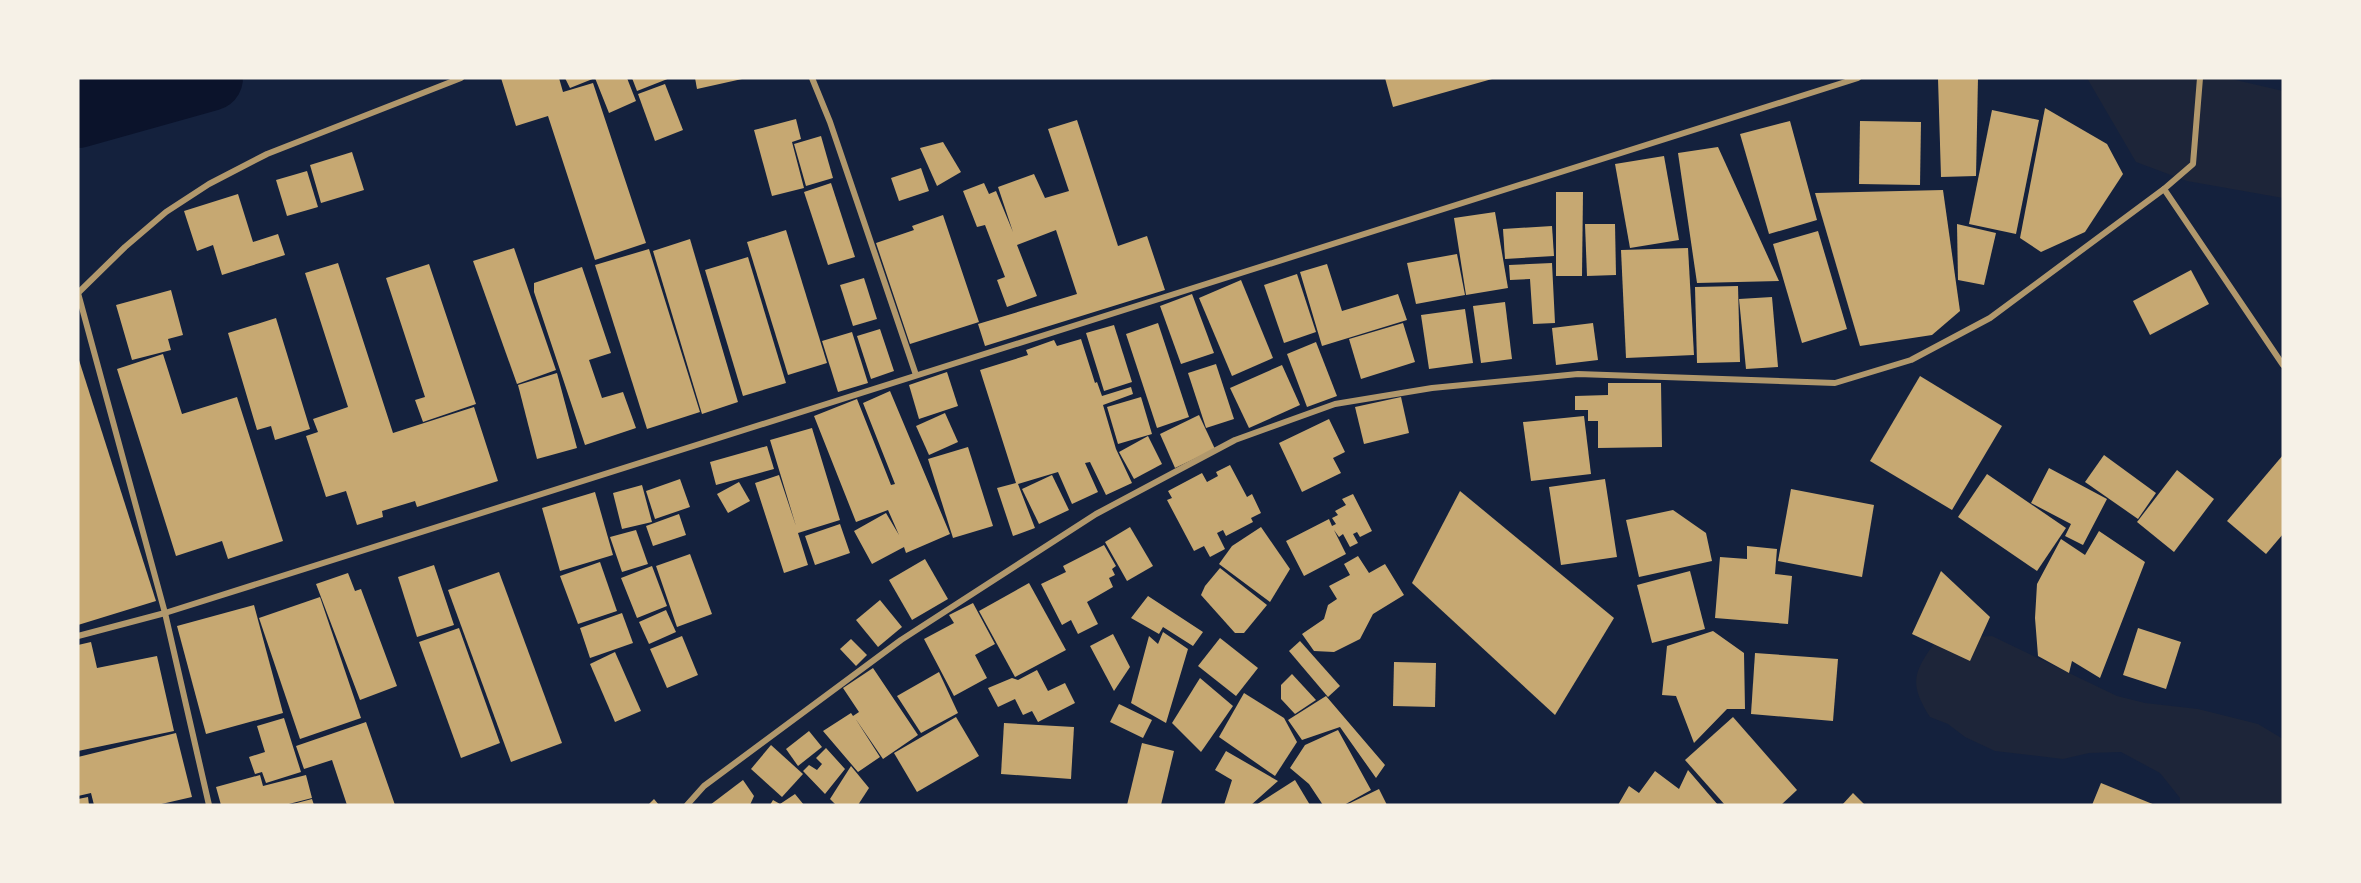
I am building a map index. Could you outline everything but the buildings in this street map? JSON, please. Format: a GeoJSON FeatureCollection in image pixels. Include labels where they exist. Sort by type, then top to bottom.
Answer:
{"type":"FeatureCollection","features":[{"type":"Feature","properties":{"kind":"street"},"geometry":{"type":"LineString","coordinates":[[209,805],[165,613],[78,293],[125,247],[166,212],[209,184],[267,154],[461,78]]}},
{"type":"Feature","properties":{"kind":"street"},"geometry":{"type":"LineString","coordinates":[[812,78],[830,122],[916,375]]}},
{"type":"Feature","properties":{"kind":"street"},"geometry":{"type":"LineString","coordinates":[[78,636],[165,613],[1858,78]]}},
{"type":"Feature","properties":{"kind":"street"},"geometry":{"type":"LineString","coordinates":[[687,805],[704,786],[901,640],[1096,514],[1235,440],[1335,404],[1432,388],[1578,374],[1835,383],[1911,360],[1990,318],[2193,165],[2200,78]]}},
{"type":"Feature","properties":{"kind":"street"},"geometry":{"type":"LineString","coordinates":[[2164,189],[2283,365]]}},
{"type":"Feature","properties":{"kind":"shaded area"},"geometry":{"type":"Polygon","coordinates":[[[2087,78],[2227,78],[2283,91],[2283,198],[2187,181],[2136,162],[2087,78]]]}},
{"type":"Feature","properties":{"kind":"shaded area"},"geometry":{"type":"Polygon","coordinates":[[[1992,636],[2117,696],[2145,703],[2198,709],[2258,724],[2283,739],[2283,805],[2180,805],[2180,798],[2160,773],[2121,752],[2089,753],[2063,759],[1995,751],[1965,737],[1948,724],[1930,717],[1916,685],[1919,668],[1937,639],[1992,636]]]}},
{"type":"Feature","properties":{"kind":"waterway"},"geometry":{"type":"LineString","coordinates":[[78,115],[210,78]]}}]}
